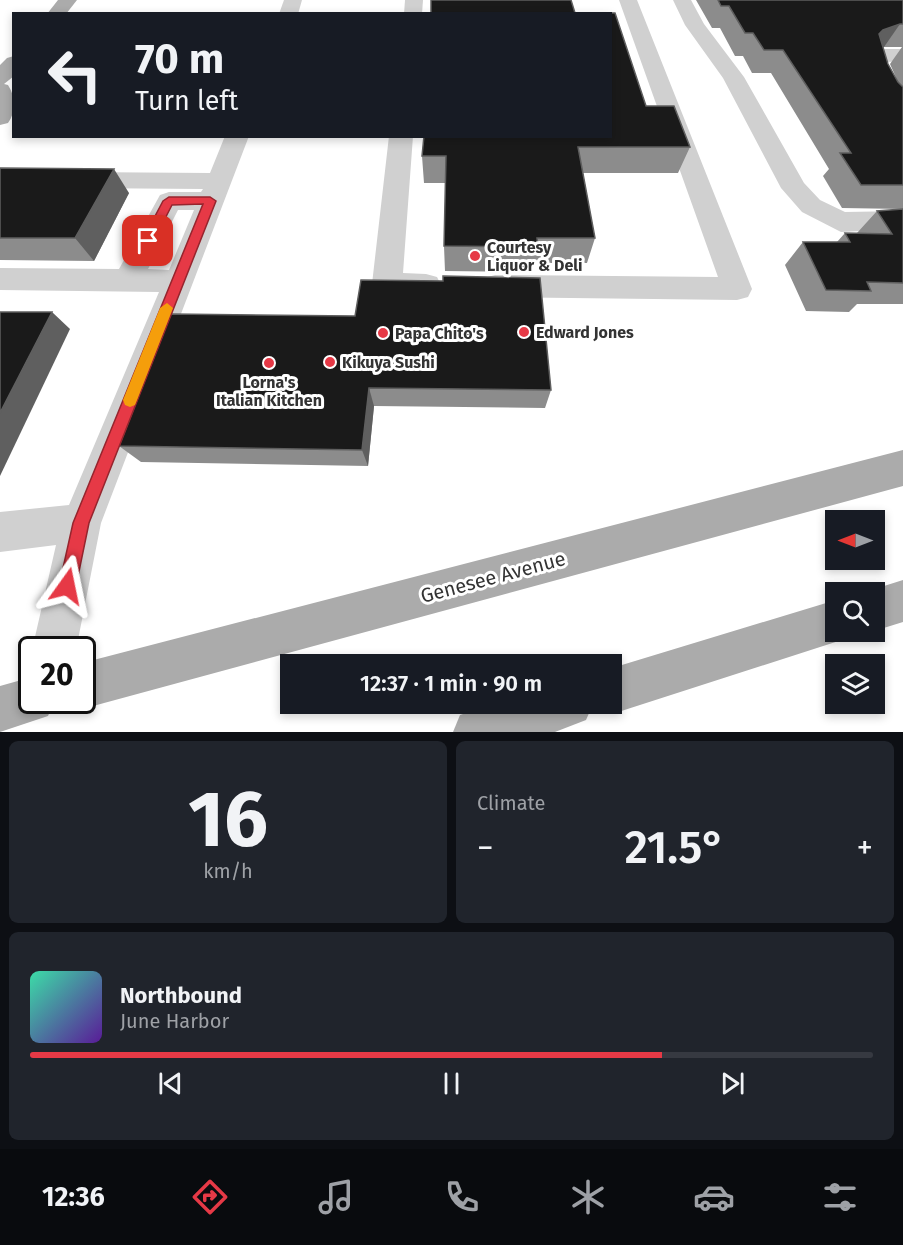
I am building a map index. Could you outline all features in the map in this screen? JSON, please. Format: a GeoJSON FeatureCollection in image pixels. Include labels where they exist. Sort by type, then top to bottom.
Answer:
{"type":"FeatureCollection","features":[{"type":"Feature","properties":{"kind":"main road"},"geometry":{"type":"LineString","coordinates":[[58,12],[68,0]]}},
{"type":"Feature","properties":{"kind":"main road"},"geometry":{"type":"LineString","coordinates":[[0,79],[12,65]]}},
{"type":"Feature","properties":{"kind":"main road"},"geometry":{"type":"LineString","coordinates":[[0,90],[8,107],[0,118]]}},
{"type":"Feature","properties":{"kind":"main road","name":"Genesee Avenue"},"geometry":{"type":"LineString","coordinates":[[96,682],[903,468]]}},
{"type":"Feature","properties":{"kind":"main road"},"geometry":{"type":"LineString","coordinates":[[885,607],[903,601]]}},
{"type":"Feature","properties":{"kind":"main road"},"geometry":{"type":"LineString","coordinates":[[622,687],[825,625]]}},
{"type":"Feature","properties":{"kind":"main road"},"geometry":{"type":"LineString","coordinates":[[0,709],[18,704]]}},
{"type":"Feature","properties":{"kind":"main road"},"geometry":{"type":"LineString","coordinates":[[477,732],[537,714]]}},
{"type":"Feature","properties":{"kind":"lane"},"geometry":{"type":"LineString","coordinates":[[401,138],[387,284],[737,289],[628,0]]}},
{"type":"Feature","properties":{"kind":"lane"},"geometry":{"type":"LineString","coordinates":[[682,0],[695,25],[733,77],[794,188],[811,206],[841,222],[903,220]]}},
{"type":"Feature","properties":{"kind":"lane"},"geometry":{"type":"LineString","coordinates":[[903,55],[885,55],[876,59],[888,95],[903,114]]}},
{"type":"Feature","properties":{"kind":"lane"},"geometry":{"type":"LineString","coordinates":[[57,636],[81,523],[236,138]]}},
{"type":"Feature","properties":{"kind":"lane"},"geometry":{"type":"LineString","coordinates":[[52,180],[214,191]]}},
{"type":"Feature","properties":{"kind":"lane"},"geometry":{"type":"LineString","coordinates":[[128,280],[169,201],[214,191]]}},
{"type":"Feature","properties":{"kind":"lane"},"geometry":{"type":"LineString","coordinates":[[0,279],[177,281]]}},
{"type":"Feature","properties":{"kind":"lane"},"geometry":{"type":"LineString","coordinates":[[0,532],[81,523]]}},
{"type":"Feature","properties":{"kind":"building"},"geometry":{"type":"Polygon","coordinates":[[[431,0],[571,0],[575,12],[431,12],[431,0]]]}},
{"type":"Feature","properties":{"kind":"building"},"geometry":{"type":"Polygon","coordinates":[[[718,0],[903,0],[903,24],[883,30],[879,34],[888,64],[903,87],[903,185],[861,185],[840,153],[851,153],[783,50],[764,50],[753,33],[745,33],[729,6],[721,6],[718,0]]]}},
{"type":"Feature","properties":{"kind":"building"},"geometry":{"type":"Polygon","coordinates":[[[612,13],[615,13],[646,106],[674,106],[690,147],[578,147],[595,238],[537,238],[538,247],[444,246],[446,156],[422,156],[424,138],[612,138],[612,13]]]}},
{"type":"Feature","properties":{"kind":"building"},"geometry":{"type":"Polygon","coordinates":[[[0,168],[114,169],[75,238],[0,238],[0,168]]]}},
{"type":"Feature","properties":{"kind":"building"},"geometry":{"type":"Polygon","coordinates":[[[903,209],[903,283],[867,282],[871,291],[826,290],[803,242],[850,242],[845,233],[892,234],[877,211],[903,209]]]}},
{"type":"Feature","properties":{"kind":"building"},"geometry":{"type":"Polygon","coordinates":[[[443,276],[540,278],[551,390],[369,388],[362,450],[119,446],[171,314],[355,316],[361,280],[443,281],[443,276]]]}},
{"type":"Feature","properties":{"kind":"building"},"geometry":{"type":"Polygon","coordinates":[[[0,312],[52,312],[0,413],[0,312]]]}},
{"type":"Feature","properties":{"kind":"slow traffic"},"geometry":{"type":"LineString","coordinates":[[130,400],[167,308]]}},
{"type":"Feature","properties":{"kind":"place","name":"Courtesy Liquor & Deli"},"geometry":{"type":"Point","coordinates":[475,256]}},
{"type":"Feature","properties":{"kind":"place","name":"Edward Jones"},"geometry":{"type":"Point","coordinates":[524,332]}},
{"type":"Feature","properties":{"kind":"place","name":"Papa Chito's"},"geometry":{"type":"Point","coordinates":[383,333]}},
{"type":"Feature","properties":{"kind":"place","name":"Kikuya Sushi"},"geometry":{"type":"Point","coordinates":[330,362]}},
{"type":"Feature","properties":{"kind":"place","name":"Lorna's Italian Kitchen"},"geometry":{"type":"Point","coordinates":[269,363]}},
{"type":"Feature","properties":{"kind":"route"},"geometry":{"type":"LineString","coordinates":[[67,586],[81,523],[210,201],[169,201],[148,241]]}}]}
